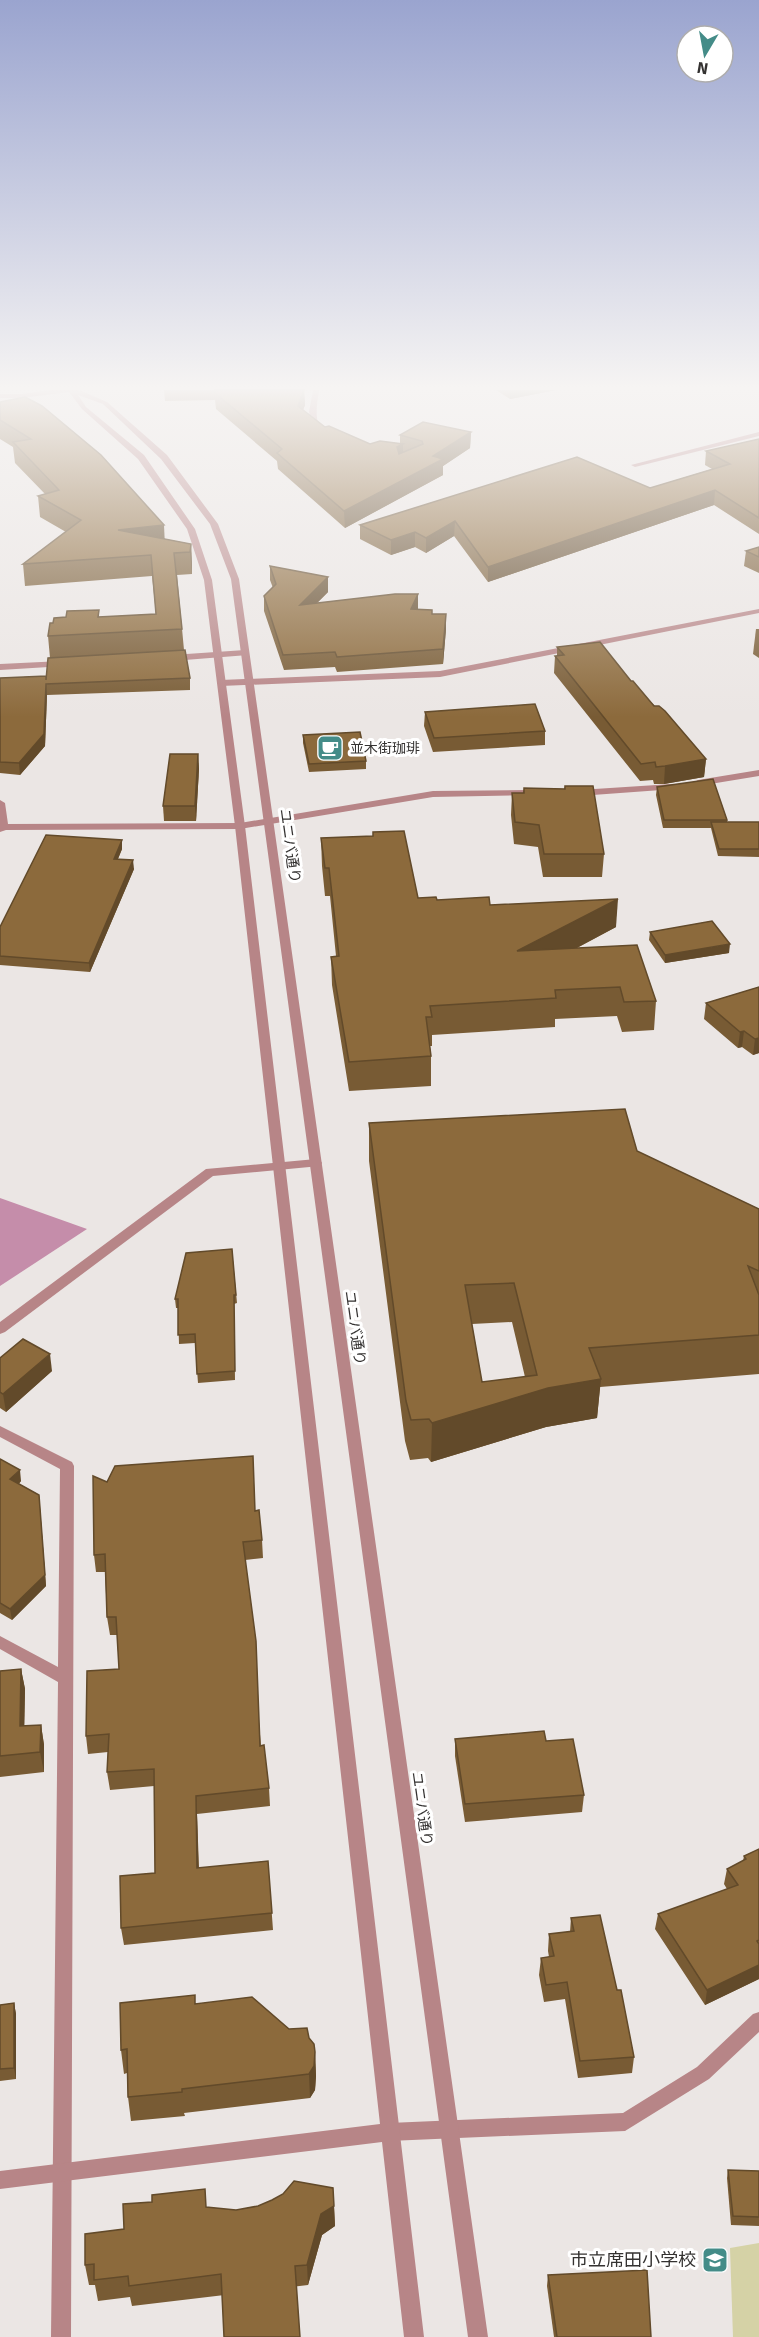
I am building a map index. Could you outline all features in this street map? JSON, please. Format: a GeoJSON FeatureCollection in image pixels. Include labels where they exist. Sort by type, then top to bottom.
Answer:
{"type":"FeatureCollection","features":[{"type":"Feature","properties":{"kind":"street"},"geometry":{"type":"LineString","coordinates":[[170,499],[191,529],[208,580],[240,826],[414,2337]]}},
{"type":"Feature","properties":{"kind":"street","name":"ユニバ通り"},"geometry":{"type":"LineString","coordinates":[[195,499],[214,524],[235,579],[478,2337]]}},
{"type":"Feature","properties":{"kind":"street"},"geometry":{"type":"LineString","coordinates":[[221,683],[440,674],[759,611]]}},
{"type":"Feature","properties":{"kind":"street"},"geometry":{"type":"LineString","coordinates":[[160,658],[245,653]]}},
{"type":"Feature","properties":{"kind":"street"},"geometry":{"type":"LineString","coordinates":[[0,667],[69,663]]}},
{"type":"Feature","properties":{"kind":"street"},"geometry":{"type":"LineString","coordinates":[[563,793],[663,789],[759,773]]}},
{"type":"Feature","properties":{"kind":"street"},"geometry":{"type":"LineString","coordinates":[[0,803],[2,828],[240,826],[433,794],[540,793]]}},
{"type":"Feature","properties":{"kind":"street"},"geometry":{"type":"LineString","coordinates":[[0,1329],[210,1172],[315,1163]]}},
{"type":"Feature","properties":{"kind":"street"},"geometry":{"type":"LineString","coordinates":[[0,1431],[67,1466],[61,2337]]}},
{"type":"Feature","properties":{"kind":"street"},"geometry":{"type":"LineString","coordinates":[[0,1642],[64,1678]]}},
{"type":"Feature","properties":{"kind":"street"},"geometry":{"type":"LineString","coordinates":[[0,2180],[389,2132],[625,2122],[703,2073],[759,2020]]}},
{"type":"Feature","properties":{"kind":"shaded area"},"geometry":{"type":"Polygon","coordinates":[[[0,1198],[87,1229],[0,1286],[0,1198]]]}},
{"type":"Feature","properties":{"kind":"shaded area"},"geometry":{"type":"Polygon","coordinates":[[[759,2243],[759,2337],[733,2337],[730,2248],[759,2243]]]}},
{"type":"Feature","properties":{"kind":"building"},"geometry":{"type":"Polygon","coordinates":[[[43,499],[141,499],[164,525],[118,530],[191,544],[190,552],[174,553],[182,629],[48,636],[50,623],[53,623],[54,618],[66,617],[67,611],[99,610],[98,617],[156,614],[151,555],[23,564],[81,520],[43,499]]]}},
{"type":"Feature","properties":{"kind":"building"},"geometry":{"type":"Polygon","coordinates":[[[330,499],[367,499],[344,511],[330,499]]]}},
{"type":"Feature","properties":{"kind":"building"},"geometry":{"type":"Polygon","coordinates":[[[443,499],[688,499],[488,567],[455,521],[426,538],[415,532],[391,540],[360,525],[443,499]]]}},
{"type":"Feature","properties":{"kind":"building"},"geometry":{"type":"Polygon","coordinates":[[[729,499],[759,499],[759,518],[729,499]]]}},
{"type":"Feature","properties":{"kind":"building"},"geometry":{"type":"Polygon","coordinates":[[[759,547],[759,557],[746,551],[759,547]]]}},
{"type":"Feature","properties":{"kind":"building"},"geometry":{"type":"Polygon","coordinates":[[[270,566],[328,577],[300,605],[395,594],[418,594],[411,609],[432,610],[432,614],[446,614],[443,649],[337,657],[335,652],[283,655],[264,596],[276,584],[270,566]]]}},
{"type":"Feature","properties":{"kind":"building"},"geometry":{"type":"Polygon","coordinates":[[[600,642],[631,681],[654,706],[659,706],[665,711],[706,759],[656,767],[655,762],[641,764],[555,656],[564,655],[557,647],[600,642]]]}},
{"type":"Feature","properties":{"kind":"building"},"geometry":{"type":"Polygon","coordinates":[[[185,650],[190,678],[46,684],[44,734],[19,763],[0,762],[0,678],[46,676],[46,680],[48,658],[185,650]]]}},
{"type":"Feature","properties":{"kind":"building"},"geometry":{"type":"Polygon","coordinates":[[[535,704],[545,731],[434,738],[425,712],[535,704]]]}},
{"type":"Feature","properties":{"kind":"building"},"geometry":{"type":"Polygon","coordinates":[[[360,732],[366,761],[309,764],[303,735],[360,732]]]}},
{"type":"Feature","properties":{"kind":"building"},"geometry":{"type":"Polygon","coordinates":[[[170,754],[198,754],[195,806],[163,806],[170,754]]]}},
{"type":"Feature","properties":{"kind":"building"},"geometry":{"type":"Polygon","coordinates":[[[713,779],[727,820],[664,820],[657,787],[713,779]]]}},
{"type":"Feature","properties":{"kind":"building"},"geometry":{"type":"Polygon","coordinates":[[[565,786],[593,786],[604,854],[544,854],[539,825],[515,822],[512,793],[524,793],[524,788],[565,789],[565,786]]]}},
{"type":"Feature","properties":{"kind":"building"},"geometry":{"type":"Polygon","coordinates":[[[711,822],[759,822],[759,849],[719,849],[711,822]]]}},
{"type":"Feature","properties":{"kind":"building"},"geometry":{"type":"Polygon","coordinates":[[[404,831],[418,898],[436,897],[437,900],[489,897],[490,905],[618,899],[517,951],[637,945],[656,1001],[624,1002],[620,987],[555,990],[556,998],[430,1006],[432,1017],[426,1017],[431,1056],[349,1062],[331,957],[339,956],[329,868],[325,868],[321,838],[373,836],[373,832],[404,831]]]}},
{"type":"Feature","properties":{"kind":"building"},"geometry":{"type":"Polygon","coordinates":[[[46,835],[122,840],[114,859],[133,860],[89,963],[0,956],[0,927],[46,835]]]}},
{"type":"Feature","properties":{"kind":"building"},"geometry":{"type":"Polygon","coordinates":[[[712,921],[730,944],[665,955],[650,932],[712,921]]]}},
{"type":"Feature","properties":{"kind":"building"},"geometry":{"type":"Polygon","coordinates":[[[759,987],[759,1038],[755,1039],[744,1031],[740,1032],[706,1003],[759,987]]]}},
{"type":"Feature","properties":{"kind":"building"},"geometry":{"type":"Polygon","coordinates":[[[625,1109],[637,1151],[759,1209],[759,1271],[748,1266],[759,1295],[759,1335],[589,1348],[601,1379],[548,1388],[432,1423],[429,1419],[411,1420],[406,1401],[369,1123],[625,1109]],[[514,1283],[465,1285],[482,1382],[537,1375],[514,1283]]]}},
{"type":"Feature","properties":{"kind":"building"},"geometry":{"type":"Polygon","coordinates":[[[232,1249],[236,1295],[234,1295],[235,1371],[197,1374],[195,1334],[178,1335],[178,1299],[175,1299],[186,1253],[232,1249]]]}},
{"type":"Feature","properties":{"kind":"building"},"geometry":{"type":"Polygon","coordinates":[[[23,1339],[50,1354],[3,1394],[0,1392],[0,1358],[23,1339]]]}},
{"type":"Feature","properties":{"kind":"building"},"geometry":{"type":"Polygon","coordinates":[[[253,1456],[255,1511],[259,1510],[262,1540],[243,1542],[256,1641],[260,1746],[264,1745],[269,1788],[196,1796],[197,1868],[268,1861],[272,1913],[121,1928],[120,1876],[155,1873],[154,1769],[107,1772],[109,1734],[86,1736],[87,1671],[119,1669],[116,1617],[107,1617],[105,1554],[94,1555],[93,1476],[107,1482],[115,1466],[253,1456]]]}},
{"type":"Feature","properties":{"kind":"building"},"geometry":{"type":"Polygon","coordinates":[[[0,1459],[20,1470],[10,1479],[39,1495],[45,1575],[10,1609],[0,1603],[0,1459]]]}},
{"type":"Feature","properties":{"kind":"building"},"geometry":{"type":"Polygon","coordinates":[[[21,1669],[20,1726],[41,1725],[40,1752],[0,1756],[0,1671],[21,1669]]]}},
{"type":"Feature","properties":{"kind":"building"},"geometry":{"type":"Polygon","coordinates":[[[544,1731],[546,1741],[573,1739],[584,1795],[465,1804],[455,1739],[544,1731]]]}},
{"type":"Feature","properties":{"kind":"building"},"geometry":{"type":"Polygon","coordinates":[[[759,1849],[759,1940],[757,1941],[759,1965],[707,1990],[658,1914],[738,1885],[727,1869],[746,1859],[744,1856],[759,1849]]]}},
{"type":"Feature","properties":{"kind":"building"},"geometry":{"type":"Polygon","coordinates":[[[600,1915],[617,1990],[621,1990],[634,2057],[580,2061],[567,1982],[546,1985],[541,1958],[554,1956],[549,1934],[574,1931],[571,1918],[600,1915]]]}},
{"type":"Feature","properties":{"kind":"building"},"geometry":{"type":"Polygon","coordinates":[[[195,1995],[195,2004],[252,1997],[289,2029],[307,2028],[315,2052],[314,2066],[309,2074],[182,2089],[182,2092],[128,2097],[127,2049],[121,2050],[120,2003],[195,1995]]]}},
{"type":"Feature","properties":{"kind":"building"},"geometry":{"type":"Polygon","coordinates":[[[14,2003],[14,2068],[0,2069],[0,2005],[14,2003]]]}},
{"type":"Feature","properties":{"kind":"building"},"geometry":{"type":"Polygon","coordinates":[[[728,2170],[759,2171],[759,2217],[733,2216],[728,2170]]]}},
{"type":"Feature","properties":{"kind":"building"},"geometry":{"type":"Polygon","coordinates":[[[294,2181],[333,2188],[334,2206],[321,2214],[307,2265],[295,2266],[300,2337],[224,2337],[221,2274],[129,2286],[128,2276],[94,2280],[94,2264],[85,2265],[85,2234],[124,2229],[123,2204],[152,2202],[152,2195],[205,2189],[206,2207],[236,2210],[258,2206],[272,2200],[283,2194],[294,2181]]]}},
{"type":"Feature","properties":{"kind":"building"},"geometry":{"type":"Polygon","coordinates":[[[647,2270],[651,2337],[557,2337],[548,2275],[647,2270]]]}},
{"type":"Feature","properties":{"kind":"place","name":"並木街珈琲"},"geometry":{"type":"Point","coordinates":[330,748]}},
{"type":"Feature","properties":{"kind":"place","name":"市立席田小学校"},"geometry":{"type":"Point","coordinates":[715,2260]}}]}
